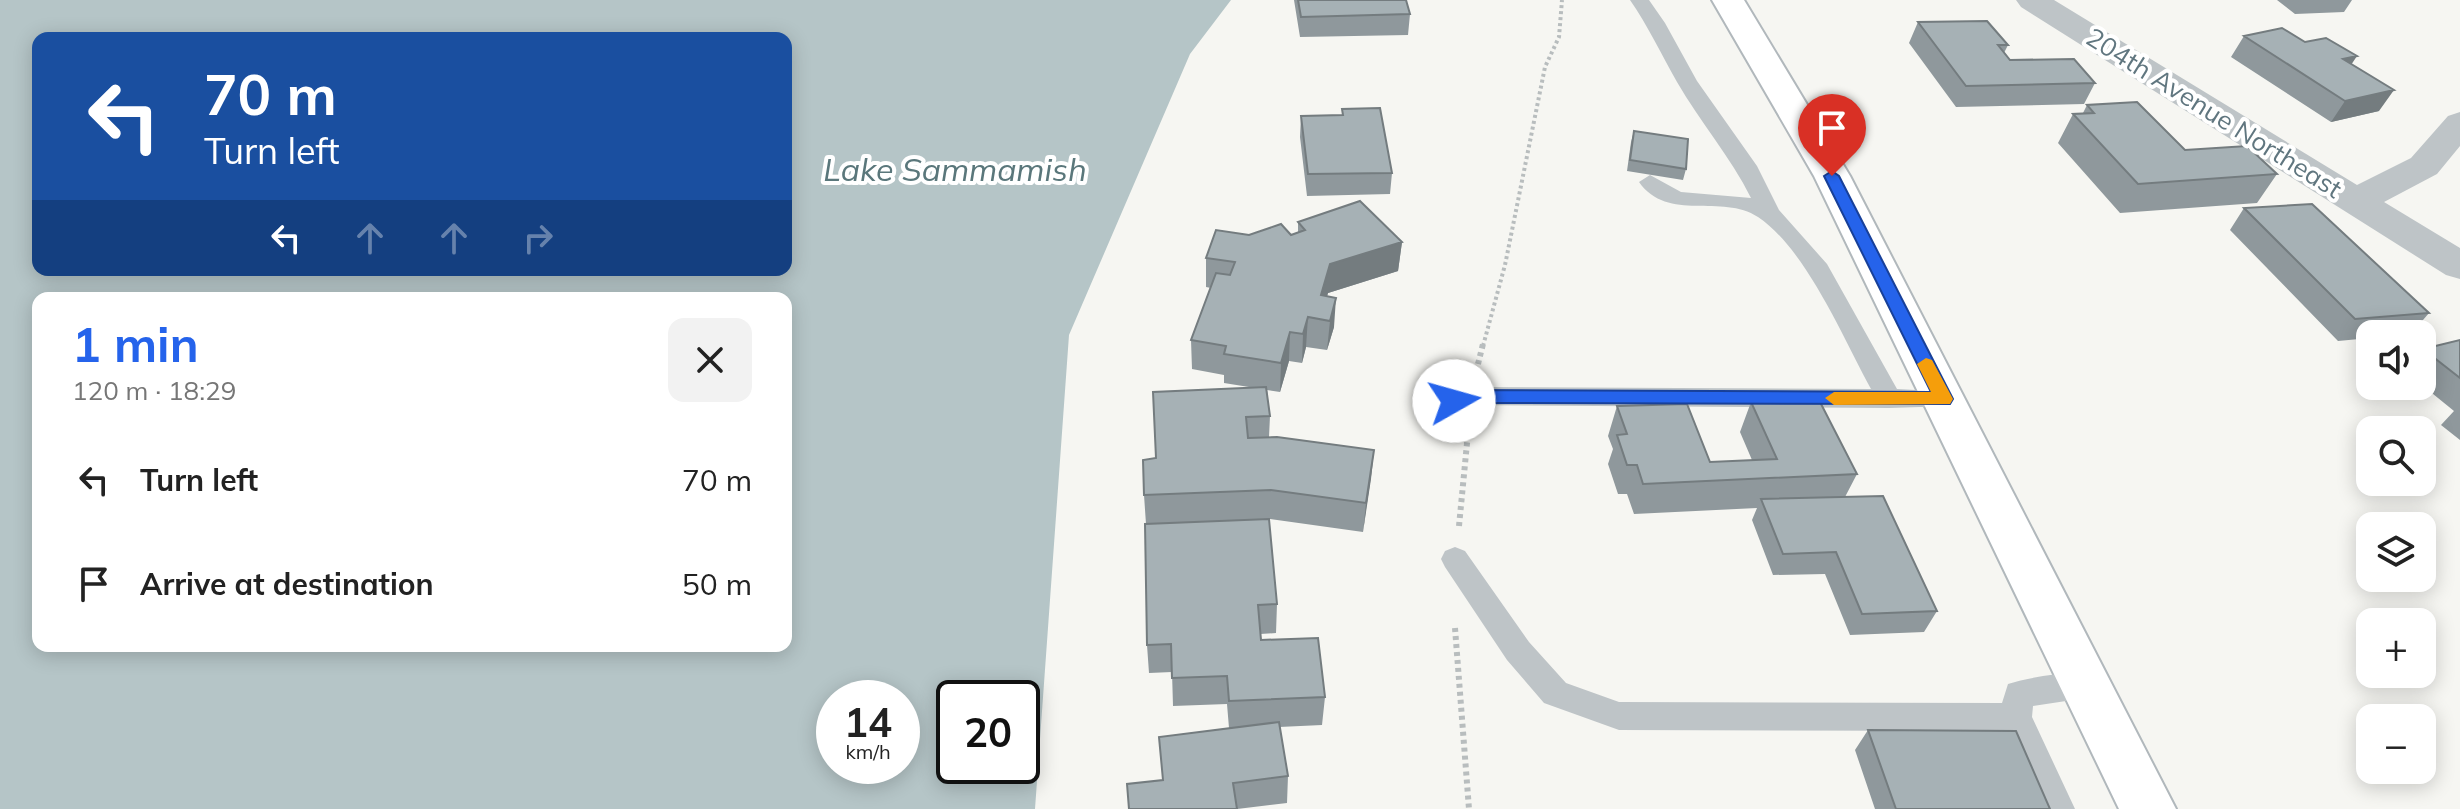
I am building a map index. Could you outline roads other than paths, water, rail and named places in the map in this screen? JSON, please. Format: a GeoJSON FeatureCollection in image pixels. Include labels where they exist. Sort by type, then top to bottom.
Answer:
{"type":"FeatureCollection","features":[{"type":"Feature","properties":{"kind":"main road"},"geometry":{"type":"LineString","coordinates":[[1728,0],[1832,176],[2148,809]]}},
{"type":"Feature","properties":{"kind":"street","name":"204th Avenue Northeast"},"geometry":{"type":"LineString","coordinates":[[2032,0],[2460,266]]}},
{"type":"Feature","properties":{"kind":"street","name":"204th Avenue Northeast"},"geometry":{"type":"LineString","coordinates":[[2356,201],[2424,166],[2460,123]]}},
{"type":"Feature","properties":{"kind":"lane"},"geometry":{"type":"LineString","coordinates":[[1639,0],[1656,23],[1687,82],[1746,166],[1771,216]]}},
{"type":"Feature","properties":{"kind":"lane"},"geometry":{"type":"LineString","coordinates":[[1650,182],[1661,194],[1686,200],[1760,208],[1781,222],[1801,252],[1815,264],[1889,399]]}},
{"type":"Feature","properties":{"kind":"lane"},"geometry":{"type":"LineString","coordinates":[[1454,401],[1469,396],[1944,399]]}},
{"type":"Feature","properties":{"kind":"lane"},"geometry":{"type":"LineString","coordinates":[[1455,559],[1518,651],[1555,693],[1619,716],[2016,717]]}},
{"type":"Feature","properties":{"kind":"lane"},"geometry":{"type":"LineString","coordinates":[[2058,809],[2016,717],[2019,694],[2088,686]]}},
{"type":"Feature","properties":{"kind":"water","name":"Lake Sammamish"},"geometry":{"type":"Polygon","coordinates":[[[0,0],[1231,0],[1190,54],[1069,335],[1040,739],[1040,680],[936,680],[936,784],[1037,784],[1035,809],[0,809],[0,0]]]}}]}
